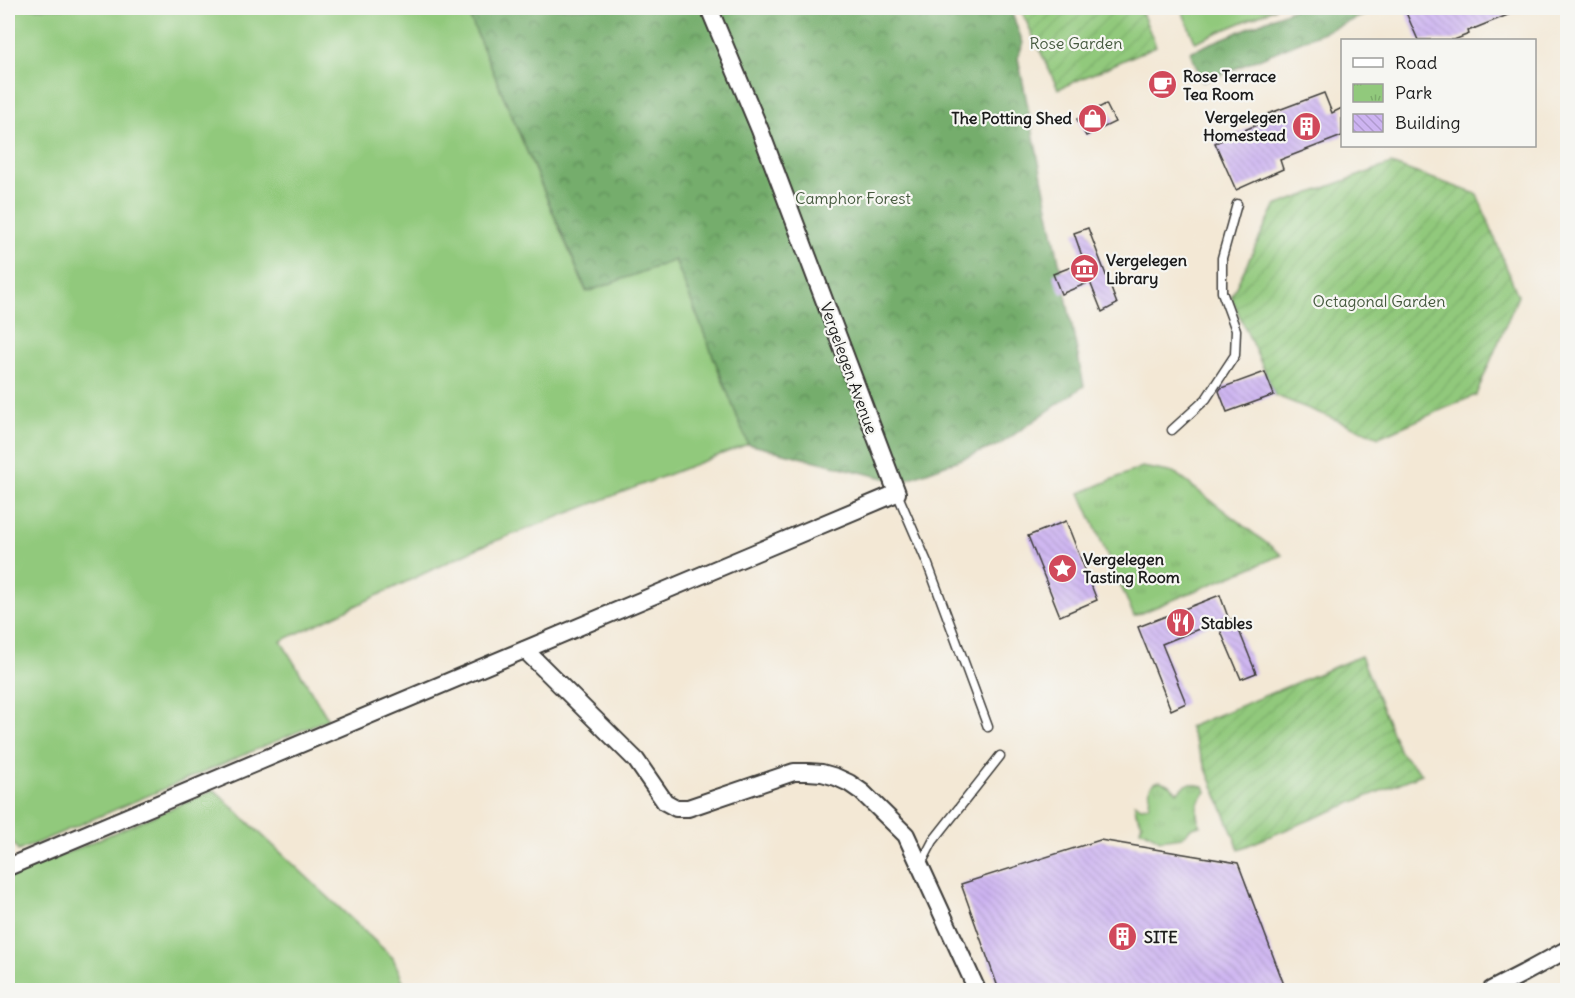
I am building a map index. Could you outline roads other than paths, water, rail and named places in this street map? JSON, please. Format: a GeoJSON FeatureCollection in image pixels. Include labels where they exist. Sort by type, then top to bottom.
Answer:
{"type":"FeatureCollection","features":[{"type":"Feature","properties":{"kind":"street","name":"Vergelegen Avenue"},"geometry":{"type":"LineString","coordinates":[[710,8],[760,130],[897,493]]}},
{"type":"Feature","properties":{"kind":"street"},"geometry":{"type":"LineString","coordinates":[[8,867],[897,493]]}},
{"type":"Feature","properties":{"kind":"street"},"geometry":{"type":"LineString","coordinates":[[525,650],[636,760],[660,797],[676,808],[688,808],[794,772],[808,771],[836,777],[862,792],[906,835],[977,990]]}},
{"type":"Feature","properties":{"kind":"street"},"geometry":{"type":"LineString","coordinates":[[1491,990],[1568,948]]}},
{"type":"Feature","properties":{"kind":"lane"},"geometry":{"type":"LineString","coordinates":[[1172,430],[1206,399],[1235,355],[1236,330],[1222,292],[1222,258],[1237,204]]}},
{"type":"Feature","properties":{"kind":"lane","name":"Vergelegen Avenue"},"geometry":{"type":"LineString","coordinates":[[897,493],[927,562],[988,728]]}},
{"type":"Feature","properties":{"kind":"lane"},"geometry":{"type":"LineString","coordinates":[[920,865],[933,841],[1000,756]]}},
{"type":"Feature","properties":{"kind":"place","name":"Rose Terrace Tea Room"},"geometry":{"type":"Point","coordinates":[1162,85]}},
{"type":"Feature","properties":{"kind":"place","name":"The Potting Shed"},"geometry":{"type":"Point","coordinates":[1093,118]}},
{"type":"Feature","properties":{"kind":"place","name":"Vergelegen Homestead"},"geometry":{"type":"Point","coordinates":[1307,126]}},
{"type":"Feature","properties":{"kind":"place","name":"Vergelegen Library"},"geometry":{"type":"Point","coordinates":[1085,269]}},
{"type":"Feature","properties":{"kind":"place","name":"Vergelegen Tasting Room"},"geometry":{"type":"Point","coordinates":[1062,568]}},
{"type":"Feature","properties":{"kind":"place","name":"Stables"},"geometry":{"type":"Point","coordinates":[1180,623]}},
{"type":"Feature","properties":{"kind":"place","name":"SITE"},"geometry":{"type":"Point","coordinates":[1123,937]}},
{"type":"Feature","properties":{"kind":"park label","name":"Rose Garden"},"geometry":{"type":"Point","coordinates":[1076,43]}},
{"type":"Feature","properties":{"kind":"park label","name":"Camphor Forest"},"geometry":{"type":"Point","coordinates":[853,198]}},
{"type":"Feature","properties":{"kind":"park label","name":"Octagonal Garden"},"geometry":{"type":"Point","coordinates":[1379,301]}}]}
